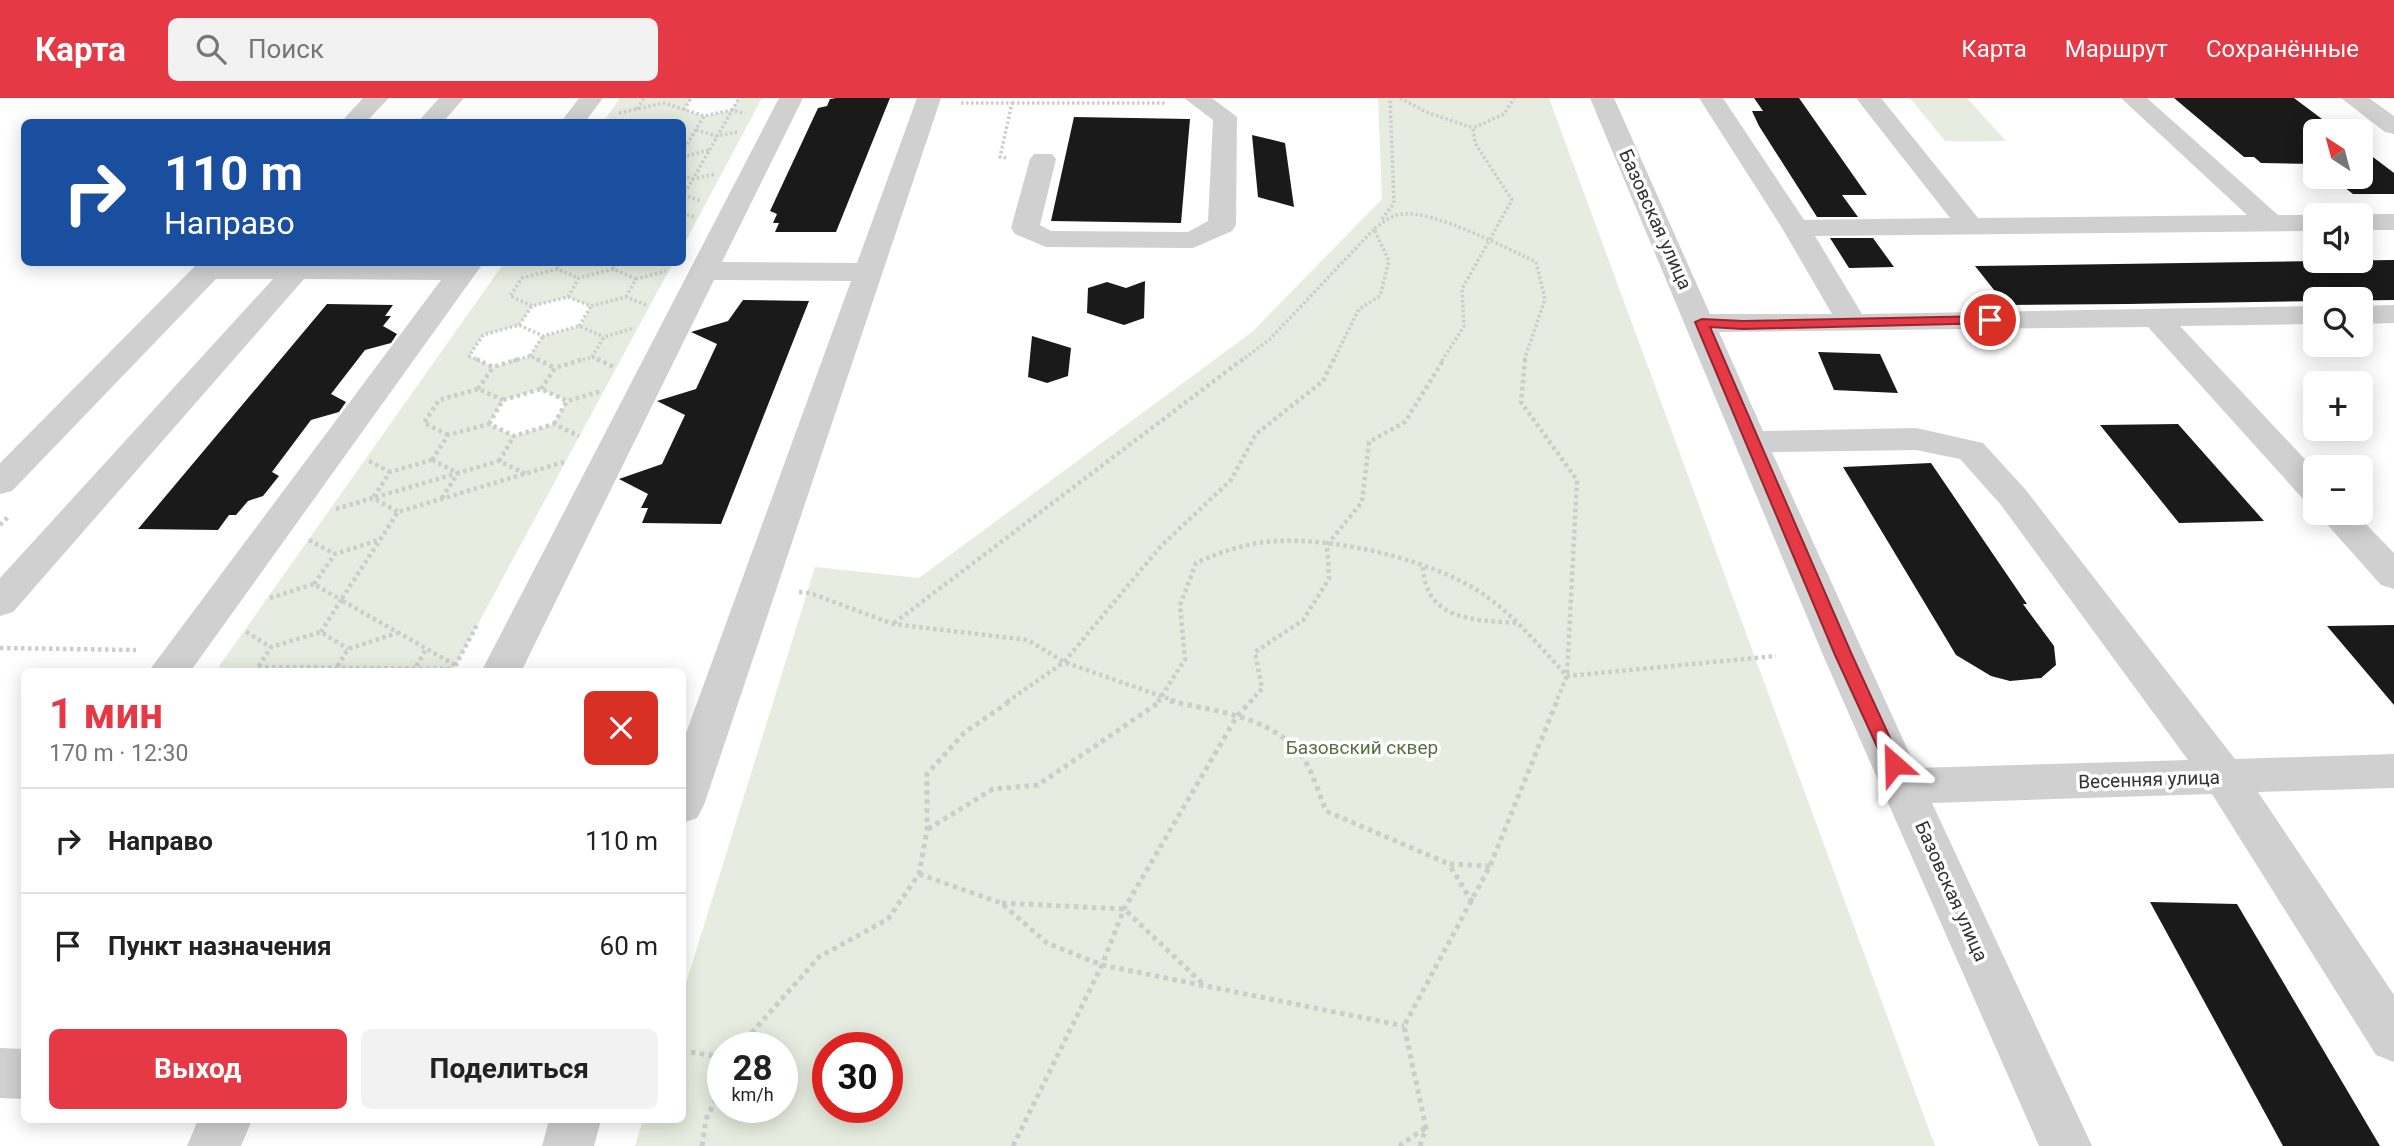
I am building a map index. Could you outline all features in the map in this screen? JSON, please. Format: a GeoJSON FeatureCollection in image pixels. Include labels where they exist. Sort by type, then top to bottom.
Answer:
{"type":"FeatureCollection","features":[{"type":"Feature","properties":{"kind":"street"},"geometry":{"type":"LineString","coordinates":[[356,119],[377,98]]}},
{"type":"Feature","properties":{"kind":"street"},"geometry":{"type":"LineString","coordinates":[[433,119],[452,98]]}},
{"type":"Feature","properties":{"kind":"street"},"geometry":{"type":"LineString","coordinates":[[575,119],[591,98]]}},
{"type":"Feature","properties":{"kind":"street"},"geometry":{"type":"LineString","coordinates":[[504,668],[792,98]]}},
{"type":"Feature","properties":{"kind":"street","name":"Базовская улица"},"geometry":{"type":"LineString","coordinates":[[1602,98],[1702,322],[1843,655],[2066,1146]]}},
{"type":"Feature","properties":{"kind":"street"},"geometry":{"type":"LineString","coordinates":[[1711,98],[1796,228],[1852,322]]}},
{"type":"Feature","properties":{"kind":"street"},"geometry":{"type":"LineString","coordinates":[[1868,98],[1970,226]]}},
{"type":"Feature","properties":{"kind":"street"},"geometry":{"type":"LineString","coordinates":[[2133,98],[2271,223]]}},
{"type":"Feature","properties":{"kind":"street"},"geometry":{"type":"LineString","coordinates":[[2353,98],[2394,127]]}},
{"type":"Feature","properties":{"kind":"street"},"geometry":{"type":"LineString","coordinates":[[686,796],[928,100]]}},
{"type":"Feature","properties":{"kind":"street"},"geometry":{"type":"LineString","coordinates":[[1043,159],[1025,228],[1046,239],[1193,240],[1222,225],[1225,117],[1200,100]]}},
{"type":"Feature","properties":{"kind":"street"},"geometry":{"type":"LineString","coordinates":[[2373,222],[2394,222]]}},
{"type":"Feature","properties":{"kind":"street"},"geometry":{"type":"LineString","coordinates":[[1796,228],[2303,223]]}},
{"type":"Feature","properties":{"kind":"street"},"geometry":{"type":"LineString","coordinates":[[0,483],[212,266],[467,267]]}},
{"type":"Feature","properties":{"kind":"street"},"geometry":{"type":"LineString","coordinates":[[0,602],[301,267]]}},
{"type":"Feature","properties":{"kind":"street"},"geometry":{"type":"LineString","coordinates":[[176,661],[467,267]]}},
{"type":"Feature","properties":{"kind":"street"},"geometry":{"type":"LineString","coordinates":[[704,271],[868,272]]}},
{"type":"Feature","properties":{"kind":"street"},"geometry":{"type":"LineString","coordinates":[[2373,315],[2394,314]]}},
{"type":"Feature","properties":{"kind":"street"},"geometry":{"type":"LineString","coordinates":[[1702,322],[1743,325],[2303,315]]}},
{"type":"Feature","properties":{"kind":"street"},"geometry":{"type":"LineString","coordinates":[[2156,318],[2303,478]]}},
{"type":"Feature","properties":{"kind":"street"},"geometry":{"type":"LineString","coordinates":[[1753,442],[1916,439],[1971,451],[2021,508],[2224,776],[2394,1038]]}},
{"type":"Feature","properties":{"kind":"street"},"geometry":{"type":"LineString","coordinates":[[2346,525],[2394,576]]}},
{"type":"Feature","properties":{"kind":"street","name":"Весенняя улица"},"geometry":{"type":"LineString","coordinates":[[1904,786],[2394,771]]}},
{"type":"Feature","properties":{"kind":"street"},"geometry":{"type":"LineString","coordinates":[[0,1073],[21,1074]]}},
{"type":"Feature","properties":{"kind":"street"},"geometry":{"type":"LineString","coordinates":[[213,1146],[224,1123]]}},
{"type":"Feature","properties":{"kind":"street"},"geometry":{"type":"LineString","coordinates":[[568,1146],[574,1123]]}},
{"type":"Feature","properties":{"kind":"path"},"geometry":{"type":"LineString","coordinates":[[644,98],[636,109],[664,103],[704,116],[732,110],[752,117]]}},
{"type":"Feature","properties":{"kind":"path"},"geometry":{"type":"LineString","coordinates":[[684,110],[691,98]]}},
{"type":"Feature","properties":{"kind":"path"},"geometry":{"type":"LineString","coordinates":[[686,191],[739,98]]}},
{"type":"Feature","properties":{"kind":"path"},"geometry":{"type":"LineString","coordinates":[[893,624],[1270,339],[1374,229],[1394,203],[1390,98]]}},
{"type":"Feature","properties":{"kind":"path"},"geometry":{"type":"LineString","coordinates":[[1399,98],[1426,112],[1473,128],[1504,114],[1514,102],[1514,98]]}},
{"type":"Feature","properties":{"kind":"path"},"geometry":{"type":"LineString","coordinates":[[928,100],[1012,103],[1200,100]]}},
{"type":"Feature","properties":{"kind":"path"},"geometry":{"type":"LineString","coordinates":[[1012,103],[1000,157],[1043,159]]}},
{"type":"Feature","properties":{"kind":"path"},"geometry":{"type":"LineString","coordinates":[[686,148],[704,116]]}},
{"type":"Feature","properties":{"kind":"path"},"geometry":{"type":"LineString","coordinates":[[1013,1146],[1101,965],[1124,909],[1237,716],[1262,689],[1255,652],[1303,620],[1329,579],[1327,545],[1362,502],[1369,442],[1405,422],[1464,326],[1462,289],[1512,200],[1475,143],[1473,128]]}},
{"type":"Feature","properties":{"kind":"path"},"geometry":{"type":"LineString","coordinates":[[696,130],[717,136],[745,130]]}},
{"type":"Feature","properties":{"kind":"path"},"geometry":{"type":"LineString","coordinates":[[686,154],[709,150]]}},
{"type":"Feature","properties":{"kind":"path"},"geometry":{"type":"LineString","coordinates":[[686,177],[693,179],[722,172]]}},
{"type":"Feature","properties":{"kind":"path"},"geometry":{"type":"LineString","coordinates":[[686,197],[706,202]]}},
{"type":"Feature","properties":{"kind":"path"},"geometry":{"type":"LineString","coordinates":[[1381,221],[1404,213],[1440,218],[1488,243],[1536,262],[1545,299],[1525,355],[1521,402],[1577,480],[1566,676],[1490,866],[1404,1026],[1426,1128],[1420,1146]]}},
{"type":"Feature","properties":{"kind":"path"},"geometry":{"type":"LineString","coordinates":[[752,1032],[819,957],[888,919],[919,874],[927,830],[928,774],[964,733],[1064,662],[1161,546],[1231,481],[1256,434],[1323,381],[1359,309],[1380,296],[1389,261],[1374,229]]}},
{"type":"Feature","properties":{"kind":"path"},"geometry":{"type":"LineString","coordinates":[[649,307],[626,297],[591,306],[568,297],[532,306],[510,296],[522,278],[557,269],[579,278],[613,269],[636,279],[669,270]]}},
{"type":"Feature","properties":{"kind":"path"},"geometry":{"type":"LineString","coordinates":[[568,297],[579,278]]}},
{"type":"Feature","properties":{"kind":"path"},"geometry":{"type":"LineString","coordinates":[[626,297],[636,279]]}},
{"type":"Feature","properties":{"kind":"path"},"geometry":{"type":"LineString","coordinates":[[520,326],[532,306]]}},
{"type":"Feature","properties":{"kind":"path"},"geometry":{"type":"LineString","coordinates":[[579,326],[591,306]]}},
{"type":"Feature","properties":{"kind":"path"},"geometry":{"type":"LineString","coordinates":[[493,367],[469,356],[483,335],[520,326],[543,336],[579,326],[604,337],[639,326]]}},
{"type":"Feature","properties":{"kind":"path"},"geometry":{"type":"LineString","coordinates":[[478,389],[493,367],[530,356],[543,336]]}},
{"type":"Feature","properties":{"kind":"path"},"geometry":{"type":"LineString","coordinates":[[592,357],[604,337]]}},
{"type":"Feature","properties":{"kind":"path"},"geometry":{"type":"LineString","coordinates":[[530,356],[555,368]]}},
{"type":"Feature","properties":{"kind":"path"},"geometry":{"type":"LineString","coordinates":[[514,436],[489,424],[448,435],[424,423],[439,400],[478,389],[503,400],[541,389],[555,368],[592,357],[616,368]]}},
{"type":"Feature","properties":{"kind":"path"},"geometry":{"type":"LineString","coordinates":[[541,389],[567,401],[604,390]]}},
{"type":"Feature","properties":{"kind":"path"},"geometry":{"type":"LineString","coordinates":[[489,424],[503,400]]}},
{"type":"Feature","properties":{"kind":"path"},"geometry":{"type":"LineString","coordinates":[[554,424],[567,401]]}},
{"type":"Feature","properties":{"kind":"path"},"geometry":{"type":"LineString","coordinates":[[499,461],[514,436],[554,424],[579,436]]}},
{"type":"Feature","properties":{"kind":"path"},"geometry":{"type":"LineString","coordinates":[[373,498],[390,472],[432,460],[448,435]]}},
{"type":"Feature","properties":{"kind":"path"},"geometry":{"type":"LineString","coordinates":[[365,459],[390,472]]}},
{"type":"Feature","properties":{"kind":"path"},"geometry":{"type":"LineString","coordinates":[[432,460],[458,473]]}},
{"type":"Feature","properties":{"kind":"path"},"geometry":{"type":"LineString","coordinates":[[328,511],[499,461],[526,474]]}},
{"type":"Feature","properties":{"kind":"path"},"geometry":{"type":"LineString","coordinates":[[257,668],[271,648],[321,632],[398,512],[566,461]]}},
{"type":"Feature","properties":{"kind":"path"},"geometry":{"type":"LineString","coordinates":[[442,499],[458,473]]}},
{"type":"Feature","properties":{"kind":"path"},"geometry":{"type":"LineString","coordinates":[[373,498],[398,512]]}},
{"type":"Feature","properties":{"kind":"path"},"geometry":{"type":"LineString","coordinates":[[309,539],[335,554]]}},
{"type":"Feature","properties":{"kind":"path"},"geometry":{"type":"LineString","coordinates":[[266,599],[314,584],[335,554],[380,540]]}},
{"type":"Feature","properties":{"kind":"path"},"geometry":{"type":"LineString","coordinates":[[927,830],[993,789],[1038,785],[1163,699],[1185,659],[1180,605],[1196,563],[1226,548],[1280,541],[1327,545],[1455,577],[1481,593],[1518,623],[1566,676]]}},
{"type":"Feature","properties":{"kind":"path"},"geometry":{"type":"LineString","coordinates":[[1423,567],[1422,581],[1429,599],[1447,612],[1473,619],[1518,623]]}},
{"type":"Feature","properties":{"kind":"path"},"geometry":{"type":"LineString","coordinates":[[314,584],[455,664],[454,668]]}},
{"type":"Feature","properties":{"kind":"path"},"geometry":{"type":"LineString","coordinates":[[810,593],[893,624],[1028,640],[1064,662],[1163,699],[1237,716],[1278,731],[1307,764],[1326,811],[1449,864],[1490,866]]}},
{"type":"Feature","properties":{"kind":"path"},"geometry":{"type":"LineString","coordinates":[[0,648],[176,661],[244,631],[271,648]]}},
{"type":"Feature","properties":{"kind":"path"},"geometry":{"type":"LineString","coordinates":[[321,632],[348,649]]}},
{"type":"Feature","properties":{"kind":"path"},"geometry":{"type":"LineString","coordinates":[[336,668],[348,649],[397,633]]}},
{"type":"Feature","properties":{"kind":"path"},"geometry":{"type":"LineString","coordinates":[[415,668],[426,649]]}},
{"type":"Feature","properties":{"kind":"path"},"geometry":{"type":"LineString","coordinates":[[1566,676],[1776,656]]}},
{"type":"Feature","properties":{"kind":"path"},"geometry":{"type":"LineString","coordinates":[[1449,864],[1472,903]]}},
{"type":"Feature","properties":{"kind":"path"},"geometry":{"type":"LineString","coordinates":[[919,874],[1002,903],[1124,909],[1203,984]]}},
{"type":"Feature","properties":{"kind":"path"},"geometry":{"type":"LineString","coordinates":[[1002,903],[1047,943],[1101,965],[1404,1026]]}},
{"type":"Feature","properties":{"kind":"path"},"geometry":{"type":"LineString","coordinates":[[686,1052],[707,1055]]}},
{"type":"Feature","properties":{"kind":"path"},"geometry":{"type":"LineString","coordinates":[[702,1146],[707,1117]]}},
{"type":"Feature","properties":{"kind":"path"},"geometry":{"type":"LineString","coordinates":[[1399,1146],[1426,1128]]}},
{"type":"Feature","properties":{"kind":"green space"},"geometry":{"type":"Polygon","coordinates":[[[620,98],[691,98],[685,110],[704,116],[732,110],[739,98],[762,98],[686,240],[686,119],[605,119],[620,98]]]}},
{"type":"Feature","properties":{"kind":"green space","name":"Базовский сквер"},"geometry":{"type":"Polygon","coordinates":[[[1378,98],[1549,98],[1935,1146],[635,1146],[642,1123],[686,1123],[686,983],[815,567],[919,578],[1252,332],[1382,199],[1378,98]]]}},
{"type":"Feature","properties":{"kind":"green space"},"geometry":{"type":"Polygon","coordinates":[[[1910,98],[1967,98],[2006,141],[1945,141],[1910,98]]]}},
{"type":"Feature","properties":{"kind":"green space"},"geometry":{"type":"Polygon","coordinates":[[[502,266],[671,266],[454,668],[218,668],[502,266]],[[567,297],[532,306],[519,325],[483,335],[469,356],[493,367],[530,356],[543,336],[580,326],[591,306],[567,297]],[[541,389],[503,400],[489,424],[514,436],[553,424],[567,401],[541,389]]]}},
{"type":"Feature","properties":{"kind":"building"},"geometry":{"type":"Polygon","coordinates":[[[890,98],[836,232],[775,232],[779,223],[773,223],[777,214],[770,211],[818,108],[827,106],[830,99],[890,98]]]}},
{"type":"Feature","properties":{"kind":"building"},"geometry":{"type":"Polygon","coordinates":[[[1754,98],[1799,98],[1867,195],[1842,195],[1858,217],[1817,217],[1759,126],[1752,111],[1763,111],[1754,98]]]}},
{"type":"Feature","properties":{"kind":"building"},"geometry":{"type":"Polygon","coordinates":[[[2174,98],[2294,98],[2322,119],[2303,119],[2303,164],[2261,163],[2254,157],[2244,157],[2174,98]]]}},
{"type":"Feature","properties":{"kind":"building"},"geometry":{"type":"Polygon","coordinates":[[[1074,117],[1190,119],[1181,223],[1051,221],[1074,117]]]}},
{"type":"Feature","properties":{"kind":"building"},"geometry":{"type":"Polygon","coordinates":[[[1252,135],[1285,143],[1294,207],[1258,197],[1252,135]]]}},
{"type":"Feature","properties":{"kind":"building"},"geometry":{"type":"Polygon","coordinates":[[[2373,157],[2394,173],[2394,194],[2353,194],[2347,189],[2373,189],[2373,157]]]}},
{"type":"Feature","properties":{"kind":"building"},"geometry":{"type":"Polygon","coordinates":[[[1830,238],[1873,238],[1894,267],[1849,268],[1830,238]]]}},
{"type":"Feature","properties":{"kind":"building"},"geometry":{"type":"Polygon","coordinates":[[[2373,260],[2394,260],[2394,300],[2373,300],[2373,287],[2303,287],[2303,301],[2006,305],[1975,266],[2303,261],[2303,273],[2373,273],[2373,260]]]}},
{"type":"Feature","properties":{"kind":"building"},"geometry":{"type":"Polygon","coordinates":[[[1145,281],[1144,318],[1124,325],[1087,313],[1088,288],[1107,282],[1126,288],[1145,281]]]}},
{"type":"Feature","properties":{"kind":"building"},"geometry":{"type":"Polygon","coordinates":[[[743,300],[809,301],[721,524],[642,523],[648,508],[641,508],[648,494],[619,479],[662,464],[685,415],[657,401],[696,389],[717,344],[691,332],[728,321],[743,300]]]}},
{"type":"Feature","properties":{"kind":"building"},"geometry":{"type":"Polygon","coordinates":[[[327,304],[393,305],[385,316],[391,316],[383,326],[397,334],[391,343],[365,350],[331,394],[346,402],[339,412],[311,420],[272,472],[279,476],[263,496],[248,501],[236,515],[229,515],[218,530],[138,529],[327,304]]]}},
{"type":"Feature","properties":{"kind":"building"},"geometry":{"type":"Polygon","coordinates":[[[1032,336],[1071,348],[1068,376],[1047,383],[1028,377],[1032,336]]]}},
{"type":"Feature","properties":{"kind":"building"},"geometry":{"type":"Polygon","coordinates":[[[1818,352],[1880,354],[1898,393],[1834,390],[1818,352]]]}},
{"type":"Feature","properties":{"kind":"building"},"geometry":{"type":"Polygon","coordinates":[[[2178,424],[2264,521],[2179,523],[2100,425],[2178,424]]]}},
{"type":"Feature","properties":{"kind":"building"},"geometry":{"type":"Polygon","coordinates":[[[1931,463],[2027,604],[2023,604],[2054,646],[2056,665],[2041,678],[2010,681],[1991,676],[1956,655],[1843,467],[1931,463]]]}},
{"type":"Feature","properties":{"kind":"building"},"geometry":{"type":"Polygon","coordinates":[[[2394,625],[2394,705],[2327,626],[2394,625]]]}},
{"type":"Feature","properties":{"kind":"building"},"geometry":{"type":"Polygon","coordinates":[[[2150,902],[2237,904],[2380,1146],[2283,1146],[2150,902]]]}},
{"type":"Feature","properties":{"kind":"route"},"geometry":{"type":"LineString","coordinates":[[1894,764],[1843,655],[1702,322],[1743,325],[1990,320]]}}]}
